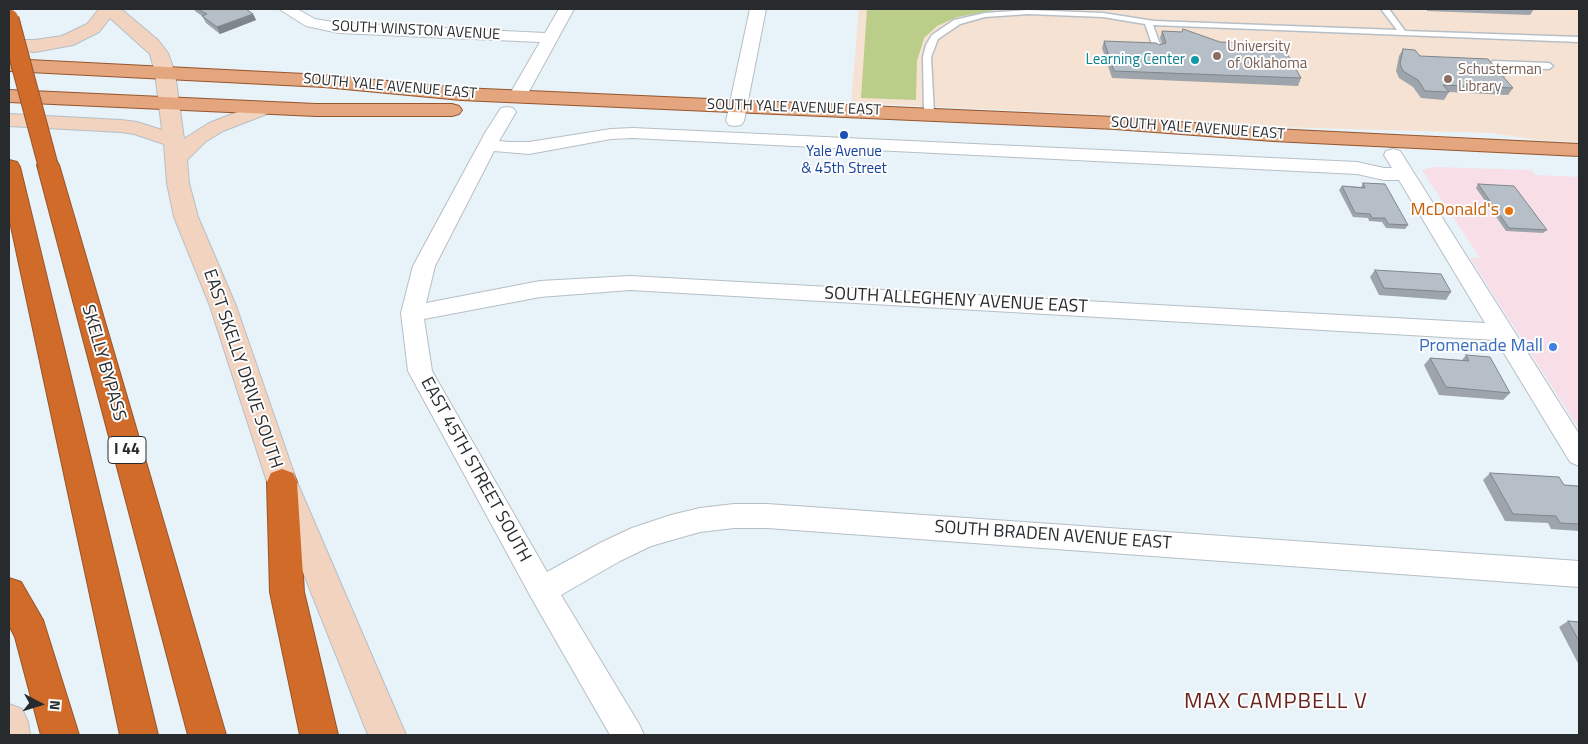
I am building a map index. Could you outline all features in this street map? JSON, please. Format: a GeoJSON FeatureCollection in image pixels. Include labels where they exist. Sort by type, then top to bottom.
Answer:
{"type":"FeatureCollection","features":[{"type":"Feature","properties":{"kind":"highway","name":"SKELLY BYPASS"},"geometry":{"type":"LineString","coordinates":[[9,19],[207,735]]}},
{"type":"Feature","properties":{"kind":"highway"},"geometry":{"type":"LineString","coordinates":[[9,168],[139,735]]}},
{"type":"Feature","properties":{"kind":"highway"},"geometry":{"type":"LineString","coordinates":[[282,482],[287,592],[319,735]]}},
{"type":"Feature","properties":{"kind":"highway"},"geometry":{"type":"LineString","coordinates":[[9,593],[31,632],[60,735]]}},
{"type":"Feature","properties":{"kind":"main road"},"geometry":{"type":"LineString","coordinates":[[9,45],[40,46],[67,41],[93,28],[110,9]]}},
{"type":"Feature","properties":{"kind":"main road","name":"EAST SKELLY DRIVE SOUTH"},"geometry":{"type":"LineString","coordinates":[[110,9],[159,53],[165,73],[170,103],[182,204],[223,306],[282,482],[387,735]]}},
{"type":"Feature","properties":{"kind":"main road","name":"SOUTH YALE AVENUE EAST"},"geometry":{"type":"LineString","coordinates":[[9,65],[324,81],[429,92],[512,104]]}},
{"type":"Feature","properties":{"kind":"main road","name":"SOUTH YALE AVENUE EAST"},"geometry":{"type":"LineString","coordinates":[[9,96],[265,108],[512,104],[929,121],[1270,150],[1579,164]]}},
{"type":"Feature","properties":{"kind":"main road"},"geometry":{"type":"LineString","coordinates":[[9,120],[137,128],[175,150],[216,127],[265,108]]}},
{"type":"Feature","properties":{"kind":"main road","name":"SOUTH YALE AVENUE EAST"},"geometry":{"type":"LineString","coordinates":[[1394,157],[1579,150]]}},
{"type":"Feature","properties":{"kind":"main road"},"geometry":{"type":"LineString","coordinates":[[9,722],[10,735]]}},
{"type":"Feature","properties":{"kind":"street","name":"SOUTH WINSTON AVENUE"},"geometry":{"type":"LineString","coordinates":[[287,9],[311,23],[339,28],[549,38]]}},
{"type":"Feature","properties":{"kind":"street","name":"EAST 45TH STREET SOUTH"},"geometry":{"type":"LineString","coordinates":[[566,9],[488,144],[424,266],[412,313],[420,371],[542,590],[628,735]]}},
{"type":"Feature","properties":{"kind":"street"},"geometry":{"type":"LineString","coordinates":[[737,114],[758,9]]}},
{"type":"Feature","properties":{"kind":"street","name":"SOUTH YALE AVENUE EAST"},"geometry":{"type":"LineString","coordinates":[[488,144],[510,148],[529,148],[616,133],[633,133],[1357,168],[1384,174],[1394,157]]}},
{"type":"Feature","properties":{"kind":"street"},"geometry":{"type":"LineString","coordinates":[[1394,157],[1579,455]]}},
{"type":"Feature","properties":{"kind":"street","name":"SOUTH ALLEGHENY AVENUE EAST"},"geometry":{"type":"LineString","coordinates":[[412,313],[540,289],[630,283],[1501,332]]}},
{"type":"Feature","properties":{"kind":"street","name":"SOUTH BRADEN AVENUE EAST"},"geometry":{"type":"LineString","coordinates":[[542,590],[610,552],[642,537],[700,520],[734,516],[767,516],[1579,574]]}},
{"type":"Feature","properties":{"kind":"lane"},"geometry":{"type":"LineString","coordinates":[[1385,9],[1403,33]]}},
{"type":"Feature","properties":{"kind":"lane"},"geometry":{"type":"LineString","coordinates":[[929,121],[928,58],[930,45],[935,37],[957,22],[985,14],[1005,12],[1102,12],[1148,22],[1579,40]]}},
{"type":"Feature","properties":{"kind":"lane"},"geometry":{"type":"LineString","coordinates":[[1148,22],[1157,47]]}},
{"type":"Feature","properties":{"kind":"lane"},"geometry":{"type":"LineString","coordinates":[[1502,74],[1493,64],[1549,66]]}},
{"type":"Feature","properties":{"kind":"shaded area","name":"University of Oklahoma"},"geometry":{"type":"Polygon","coordinates":[[[859,9],[1579,9],[1579,142],[1537,140],[1491,133],[1279,127],[1113,115],[851,103],[859,9]]]}},
{"type":"Feature","properties":{"kind":"shaded area"},"geometry":{"type":"Polygon","coordinates":[[[1434,167],[1531,170],[1535,175],[1579,177],[1579,429],[1470,258],[1480,258],[1422,170],[1434,167]]]}},
{"type":"Feature","properties":{"kind":"green space"},"geometry":{"type":"Polygon","coordinates":[[[867,9],[1001,9],[957,17],[937,26],[924,38],[917,61],[916,100],[861,98],[867,9]]]}},
{"type":"Feature","properties":{"kind":"building"},"geometry":{"type":"Polygon","coordinates":[[[198,9],[246,9],[253,14],[217,27],[202,16],[207,14],[198,9]]]}},
{"type":"Feature","properties":{"kind":"building","name":"Learning Center"},"geometry":{"type":"Polygon","coordinates":[[[1183,29],[1220,42],[1270,44],[1273,50],[1285,50],[1301,78],[1114,71],[1104,41],[1156,43],[1159,45],[1166,43],[1162,31],[1182,32],[1183,29]]]}},
{"type":"Feature","properties":{"kind":"building","name":"Schusterman Library"},"geometry":{"type":"Polygon","coordinates":[[[1403,49],[1415,50],[1420,56],[1488,59],[1513,88],[1443,85],[1449,92],[1425,91],[1418,80],[1403,71],[1400,64],[1403,49]]]}},
{"type":"Feature","properties":{"kind":"building"},"geometry":{"type":"Polygon","coordinates":[[[1363,183],[1385,184],[1408,225],[1388,224],[1385,218],[1372,218],[1370,214],[1355,213],[1342,186],[1365,188],[1363,183]]]}},
{"type":"Feature","properties":{"kind":"building","name":"McDonald's"},"geometry":{"type":"Polygon","coordinates":[[[1478,184],[1514,186],[1547,230],[1509,228],[1478,184]]]}},
{"type":"Feature","properties":{"kind":"building"},"geometry":{"type":"Polygon","coordinates":[[[1375,270],[1441,274],[1451,292],[1384,288],[1375,270]]]}},
{"type":"Feature","properties":{"kind":"building"},"geometry":{"type":"Polygon","coordinates":[[[1466,355],[1490,357],[1510,393],[1446,387],[1430,358],[1469,361],[1466,355]]]}},
{"type":"Feature","properties":{"kind":"building"},"geometry":{"type":"Polygon","coordinates":[[[1490,473],[1559,477],[1564,485],[1578,486],[1579,524],[1560,523],[1556,516],[1513,514],[1490,473]]]}},
{"type":"Feature","properties":{"kind":"building"},"geometry":{"type":"Polygon","coordinates":[[[1568,621],[1579,622],[1579,641],[1568,621]]]}},
{"type":"Feature","properties":{"kind":"place","name":"University of Oklahoma"},"geometry":{"type":"Point","coordinates":[1217,56]}},
{"type":"Feature","properties":{"kind":"place","name":"Learning Center"},"geometry":{"type":"Point","coordinates":[1195,60]}},
{"type":"Feature","properties":{"kind":"place","name":"Schusterman Library"},"geometry":{"type":"Point","coordinates":[1448,79]}},
{"type":"Feature","properties":{"kind":"place","name":"Yale Avenue & 45th Street"},"geometry":{"type":"Point","coordinates":[844,135]}},
{"type":"Feature","properties":{"kind":"place","name":"McDonald's"},"geometry":{"type":"Point","coordinates":[1509,211]}},
{"type":"Feature","properties":{"kind":"place","name":"Promenade Mall"},"geometry":{"type":"Point","coordinates":[1553,347]}},
{"type":"Feature","properties":{"kind":"district","name":"MAX CAMPBELL V"},"geometry":{"type":"Point","coordinates":[1276,703]}}]}
